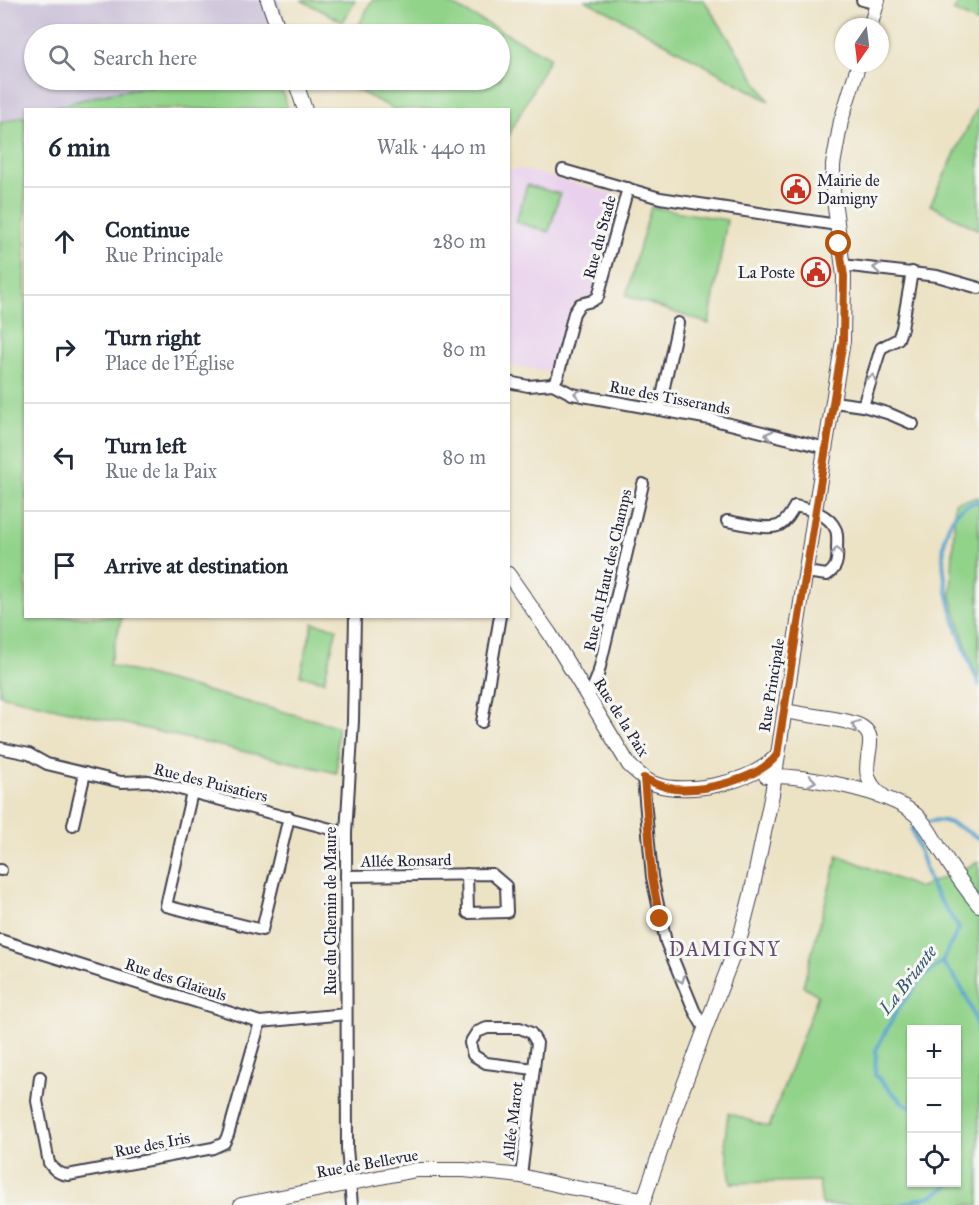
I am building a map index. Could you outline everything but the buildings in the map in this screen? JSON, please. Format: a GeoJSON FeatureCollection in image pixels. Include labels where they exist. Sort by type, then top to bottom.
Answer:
{"type":"FeatureCollection","features":[{"type":"Feature","properties":{"kind":"street"},"geometry":{"type":"LineString","coordinates":[[268,0],[276,24]]}},
{"type":"Feature","properties":{"kind":"street"},"geometry":{"type":"LineString","coordinates":[[862,0],[877,2],[873,18]]}},
{"type":"Feature","properties":{"kind":"street","name":"Rue Principale"},"geometry":{"type":"LineString","coordinates":[[642,1202],[741,934],[751,895],[774,776],[843,341],[842,265],[833,192],[833,165],[841,121],[856,72]]}},
{"type":"Feature","properties":{"kind":"street"},"geometry":{"type":"LineString","coordinates":[[298,90],[304,108]]}},
{"type":"Feature","properties":{"kind":"street","name":"Rue du Stade"},"geometry":{"type":"LineString","coordinates":[[562,170],[660,198],[837,225]]}},
{"type":"Feature","properties":{"kind":"street","name":"Rue du Stade"},"geometry":{"type":"LineString","coordinates":[[553,384],[558,376],[574,313],[580,304],[598,297],[628,188]]}},
{"type":"Feature","properties":{"kind":"street"},"geometry":{"type":"LineString","coordinates":[[842,265],[937,276],[979,288]]}},
{"type":"Feature","properties":{"kind":"street"},"geometry":{"type":"LineString","coordinates":[[863,406],[881,348],[898,339],[912,272]]}},
{"type":"Feature","properties":{"kind":"street"},"geometry":{"type":"LineString","coordinates":[[659,410],[678,323]]}},
{"type":"Feature","properties":{"kind":"street","name":"Rue des Tisserands"},"geometry":{"type":"LineString","coordinates":[[510,382],[528,386],[553,384],[572,394],[710,419],[826,448]]}},
{"type":"Feature","properties":{"kind":"street"},"geometry":{"type":"LineString","coordinates":[[834,402],[863,406],[914,424]]}},
{"type":"Feature","properties":{"kind":"street","name":"Rue du Haut des Champs"},"geometry":{"type":"LineString","coordinates":[[589,697],[598,675],[642,484]]}},
{"type":"Feature","properties":{"kind":"street"},"geometry":{"type":"LineString","coordinates":[[727,521],[771,528],[787,520],[795,506],[815,510],[832,523],[837,531],[838,560],[834,570],[827,575],[805,572]]}},
{"type":"Feature","properties":{"kind":"street","name":"Rue de la Paix"},"geometry":{"type":"LineString","coordinates":[[511,584],[550,634],[629,765],[644,778],[652,877],[666,942],[694,1010],[705,1030]]}},
{"type":"Feature","properties":{"kind":"street","name":"Rue du Chemin de Maure"},"geometry":{"type":"LineString","coordinates":[[352,1205],[349,1182],[346,1014],[346,833],[353,721],[355,618]]}},
{"type":"Feature","properties":{"kind":"street"},"geometry":{"type":"LineString","coordinates":[[482,722],[500,618]]}},
{"type":"Feature","properties":{"kind":"street"},"geometry":{"type":"LineString","coordinates":[[785,711],[850,722],[865,729],[870,743],[866,775],[860,783],[850,788]]}},
{"type":"Feature","properties":{"kind":"street","name":"Rue des Puisatiers"},"geometry":{"type":"LineString","coordinates":[[0,748],[29,754],[47,764],[85,774],[121,782],[149,781],[346,833]]}},
{"type":"Feature","properties":{"kind":"street"},"geometry":{"type":"LineString","coordinates":[[644,778],[655,784],[675,789],[707,788],[749,776],[771,763],[777,755]]}},
{"type":"Feature","properties":{"kind":"street"},"geometry":{"type":"LineString","coordinates":[[73,825],[85,774]]}},
{"type":"Feature","properties":{"kind":"street"},"geometry":{"type":"LineString","coordinates":[[866,775],[874,790],[884,798]]}},
{"type":"Feature","properties":{"kind":"street"},"geometry":{"type":"LineString","coordinates":[[749,776],[774,776],[850,788],[884,798],[915,814],[979,905]]}},
{"type":"Feature","properties":{"kind":"street"},"geometry":{"type":"LineString","coordinates":[[192,792],[166,906],[262,930],[289,817]]}},
{"type":"Feature","properties":{"kind":"street","name":"Allée Ronsard"},"geometry":{"type":"LineString","coordinates":[[346,876],[467,874],[492,874],[506,886],[507,912],[468,913],[467,874]]}},
{"type":"Feature","properties":{"kind":"street","name":"Rue des Glaïeuls"},"geometry":{"type":"LineString","coordinates":[[0,940],[260,1022],[346,1014]]}},
{"type":"Feature","properties":{"kind":"street","name":"Rue des Iris"},"geometry":{"type":"LineString","coordinates":[[40,1077],[37,1101],[50,1163],[55,1171],[62,1174],[68,1175],[213,1148],[224,1143],[228,1135],[260,1022]]}},
{"type":"Feature","properties":{"kind":"street","name":"Allée Marot"},"geometry":{"type":"LineString","coordinates":[[521,1176],[534,1070],[537,1043],[531,1033],[520,1028],[488,1028],[477,1032],[470,1043],[473,1055],[486,1063],[534,1070]]}},
{"type":"Feature","properties":{"kind":"street","name":"Rue de Bellevue"},"geometry":{"type":"LineString","coordinates":[[241,1205],[416,1170],[464,1170],[521,1176],[642,1202]]}},
{"type":"Feature","properties":{"kind":"shaded area"},"geometry":{"type":"Polygon","coordinates":[[[0,0],[278,0],[286,24],[24,24],[24,90],[127,90],[52,108],[24,108],[24,116],[0,123],[0,0]]]}},
{"type":"Feature","properties":{"kind":"shaded area"},"geometry":{"type":"Polygon","coordinates":[[[521,169],[621,196],[593,298],[577,300],[572,307],[555,373],[510,365],[510,170],[521,169]]]}},
{"type":"Feature","properties":{"kind":"green space"},"geometry":{"type":"Polygon","coordinates":[[[301,0],[355,0],[343,22],[301,0]]]}},
{"type":"Feature","properties":{"kind":"green space"},"geometry":{"type":"Polygon","coordinates":[[[372,0],[443,0],[488,24],[359,24],[372,0]]]}},
{"type":"Feature","properties":{"kind":"green space"},"geometry":{"type":"Polygon","coordinates":[[[584,0],[704,0],[769,101],[613,14],[584,0]]]}},
{"type":"Feature","properties":{"kind":"green space"},"geometry":{"type":"Polygon","coordinates":[[[961,0],[979,0],[979,23],[953,11],[961,0]]]}},
{"type":"Feature","properties":{"kind":"green space"},"geometry":{"type":"Polygon","coordinates":[[[510,36],[550,57],[510,133],[510,108],[392,108],[357,90],[510,90],[510,36]]]}},
{"type":"Feature","properties":{"kind":"green space"},"geometry":{"type":"Polygon","coordinates":[[[127,90],[281,90],[288,108],[52,108],[127,90]]]}},
{"type":"Feature","properties":{"kind":"green space"},"geometry":{"type":"Polygon","coordinates":[[[979,104],[979,230],[930,205],[979,104]]]}},
{"type":"Feature","properties":{"kind":"green space"},"geometry":{"type":"Polygon","coordinates":[[[24,116],[24,618],[122,618],[109,665],[337,726],[337,773],[0,695],[0,123],[24,116]]]}},
{"type":"Feature","properties":{"kind":"green space"},"geometry":{"type":"Polygon","coordinates":[[[527,185],[560,194],[549,232],[516,222],[527,185]]]}},
{"type":"Feature","properties":{"kind":"green space"},"geometry":{"type":"Polygon","coordinates":[[[651,207],[727,220],[709,324],[626,296],[651,207]]]}},
{"type":"Feature","properties":{"kind":"green space"},"geometry":{"type":"Polygon","coordinates":[[[979,497],[979,687],[951,597],[955,502],[979,497]]]}},
{"type":"Feature","properties":{"kind":"green space"},"geometry":{"type":"Polygon","coordinates":[[[313,623],[337,628],[324,681],[300,675],[313,623]]]}},
{"type":"Feature","properties":{"kind":"green space"},"geometry":{"type":"Polygon","coordinates":[[[838,855],[919,888],[979,862],[979,1205],[822,1205],[819,1181],[731,1183],[725,1140],[728,1113],[769,1127],[818,995],[803,986],[838,855]]]}},
{"type":"Feature","properties":{"kind":"waterway","name":"La Briante"},"geometry":{"type":"LineString","coordinates":[[979,501],[958,511],[948,528],[944,549],[944,572],[948,597],[963,645],[979,684]]}},
{"type":"Feature","properties":{"kind":"waterway","name":"La Briante"},"geometry":{"type":"LineString","coordinates":[[928,822],[935,820],[948,822],[979,838]]}},
{"type":"Feature","properties":{"kind":"waterway","name":"La Briante"},"geometry":{"type":"LineString","coordinates":[[907,1105],[875,1075],[876,1050],[897,1010],[923,977],[942,962],[959,928],[932,888],[912,829],[921,825]]}},
{"type":"Feature","properties":{"kind":"waterway"},"geometry":{"type":"LineString","coordinates":[[943,963],[966,997],[974,1015],[979,1036]]}},
{"type":"Feature","properties":{"kind":"waterway","name":"La Briante"},"geometry":{"type":"LineString","coordinates":[[899,1205],[934,1195],[946,1187]]}},
{"type":"Feature","properties":{"kind":"place","name":"Mairie de Damigny"},"geometry":{"type":"Point","coordinates":[796,189]}},
{"type":"Feature","properties":{"kind":"place","name":"La Poste"},"geometry":{"type":"Point","coordinates":[816,272]}},
{"type":"Feature","properties":{"kind":"district","name":"DAMIGNY"},"geometry":{"type":"Point","coordinates":[725,949]}},
{"type":"Feature","properties":{"kind":"route"},"geometry":{"type":"LineString","coordinates":[[660,919],[652,877],[644,778],[655,784],[675,789],[707,788],[749,776],[771,763],[777,755],[843,341],[844,276],[839,244]]}}]}
